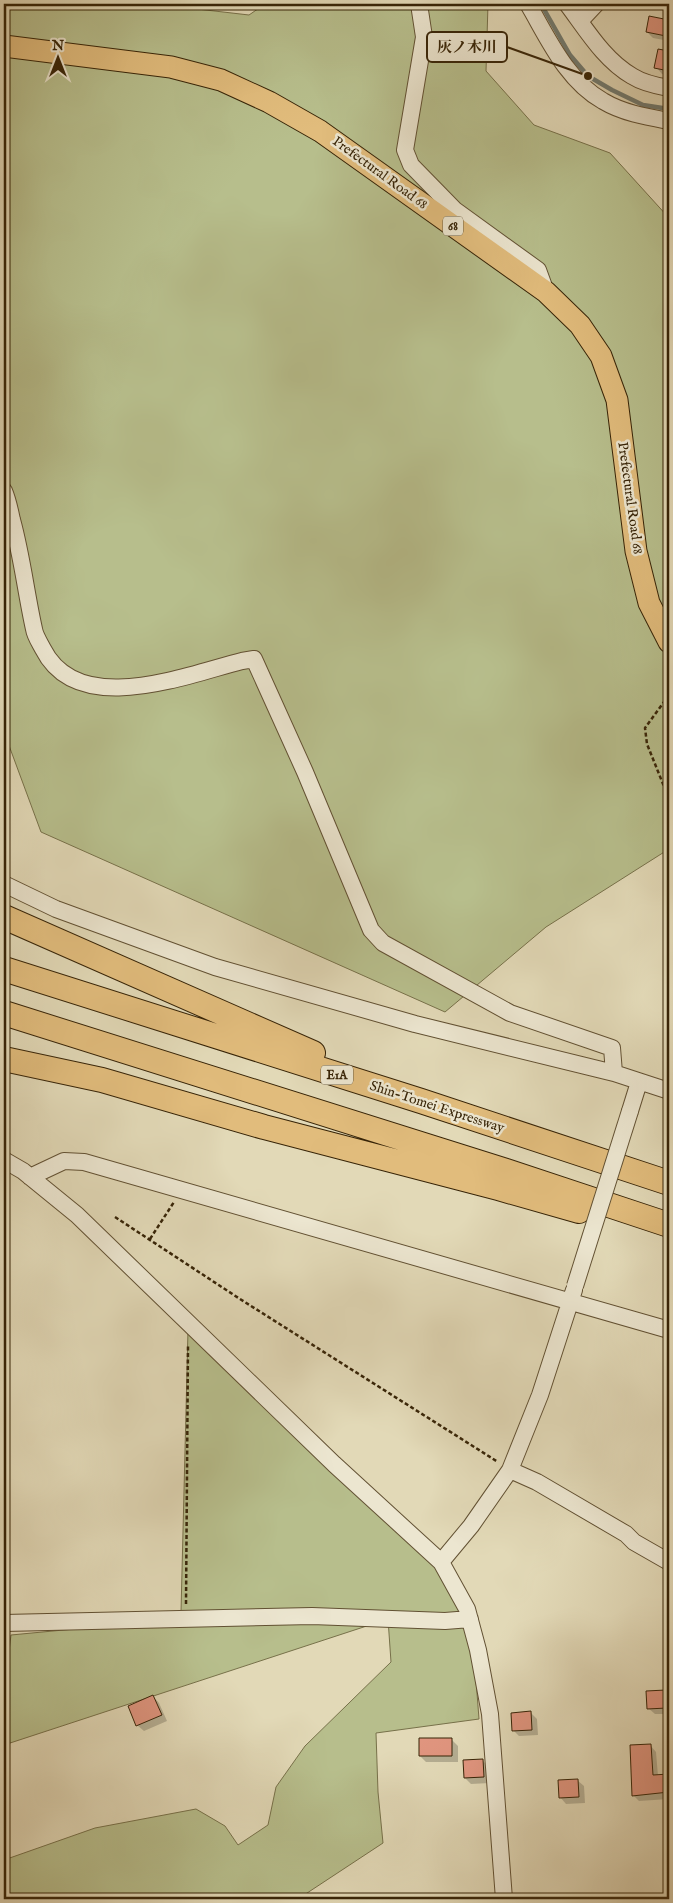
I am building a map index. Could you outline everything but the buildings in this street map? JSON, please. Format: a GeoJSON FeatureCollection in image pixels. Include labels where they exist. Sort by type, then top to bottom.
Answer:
{"type":"FeatureCollection","features":[{"type":"Feature","properties":{"kind":"highway"},"geometry":{"type":"LineString","coordinates":[[4,917],[421,1101]]}},
{"type":"Feature","properties":{"kind":"highway","name":"Shin-Tomei Expressway"},"geometry":{"type":"LineString","coordinates":[[4,969],[421,1101],[669,1183]]}},
{"type":"Feature","properties":{"kind":"highway"},"geometry":{"type":"LineString","coordinates":[[4,1013],[496,1168],[669,1225]]}},
{"type":"Feature","properties":{"kind":"highway"},"geometry":{"type":"LineString","coordinates":[[4,1059],[102,1080],[264,1126],[498,1188],[669,1238]]}},
{"type":"Feature","properties":{"kind":"main road","name":"Prefectural Road 68"},"geometry":{"type":"LineString","coordinates":[[4,46],[171,67],[221,80],[270,102],[320,131],[546,292],[580,325],[601,356],[616,400],[636,551],[649,603],[669,642]]}},
{"type":"Feature","properties":{"kind":"street"},"geometry":{"type":"LineString","coordinates":[[419,4],[424,37],[405,150],[411,165],[456,210],[538,270],[546,292]]}},
{"type":"Feature","properties":{"kind":"street"},"geometry":{"type":"LineString","coordinates":[[528,4],[564,66],[581,84],[603,101],[637,115],[669,121]]}},
{"type":"Feature","properties":{"kind":"street"},"geometry":{"type":"LineString","coordinates":[[567,4],[605,54],[632,76],[651,85],[669,88]]}},
{"type":"Feature","properties":{"kind":"street"},"geometry":{"type":"LineString","coordinates":[[580,21],[596,4]]}},
{"type":"Feature","properties":{"kind":"street"},"geometry":{"type":"LineString","coordinates":[[4,491],[16,536],[34,632],[50,662],[60,672],[72,679],[97,687],[124,688],[148,686],[242,661],[254,660],[371,930],[383,943],[510,1013],[612,1048],[614,1073]]}},
{"type":"Feature","properties":{"kind":"street"},"geometry":{"type":"LineString","coordinates":[[4,884],[56,909],[215,967],[416,1024],[614,1073],[669,1091]]}},
{"type":"Feature","properties":{"kind":"street"},"geometry":{"type":"LineString","coordinates":[[441,1562],[471,1526],[510,1470],[540,1394],[639,1082]]}},
{"type":"Feature","properties":{"kind":"street"},"geometry":{"type":"LineString","coordinates":[[4,1160],[30,1176],[77,1215],[334,1464],[441,1562],[468,1609],[490,1714],[504,1899]]}},
{"type":"Feature","properties":{"kind":"street"},"geometry":{"type":"LineString","coordinates":[[30,1176],[64,1161],[84,1162],[181,1190],[573,1293],[669,1330]]}},
{"type":"Feature","properties":{"kind":"street"},"geometry":{"type":"LineString","coordinates":[[510,1470],[537,1482],[669,1562]]}},
{"type":"Feature","properties":{"kind":"street"},"geometry":{"type":"LineString","coordinates":[[4,1623],[312,1616],[446,1621],[470,1619]]}},
{"type":"Feature","properties":{"kind":"path"},"geometry":{"type":"LineString","coordinates":[[669,695],[645,728],[647,744],[669,799]]}},
{"type":"Feature","properties":{"kind":"path"},"geometry":{"type":"LineString","coordinates":[[150,1239],[181,1190]]}},
{"type":"Feature","properties":{"kind":"path"},"geometry":{"type":"LineString","coordinates":[[115,1216],[240,1299],[510,1470]]}},
{"type":"Feature","properties":{"kind":"path"},"geometry":{"type":"LineString","coordinates":[[186,1619],[188,1322]]}},
{"type":"Feature","properties":{"kind":"green space"},"geometry":{"type":"Polygon","coordinates":[[[4,4],[154,4],[249,15],[265,4],[488,4],[486,71],[534,125],[610,153],[669,218],[669,849],[546,927],[445,1012],[41,832],[4,732],[4,4]]]}},
{"type":"Feature","properties":{"kind":"green space"},"geometry":{"type":"Polygon","coordinates":[[[188,1330],[437,1558],[472,1628],[479,1719],[376,1733],[378,1792],[383,1843],[298,1899],[4,1899],[4,1860],[95,1828],[196,1809],[225,1826],[238,1845],[268,1825],[276,1787],[305,1746],[391,1662],[388,1619],[4,1745],[4,1692],[11,1635],[179,1619],[181,1612],[188,1330]]]}},
{"type":"Feature","properties":{"kind":"waterway"},"geometry":{"type":"LineString","coordinates":[[541,4],[570,55],[588,76],[643,105],[669,109]]}},
{"type":"Feature","properties":{"kind":"place","name":"灰ノ木川"},"geometry":{"type":"Point","coordinates":[588,76]}}]}
